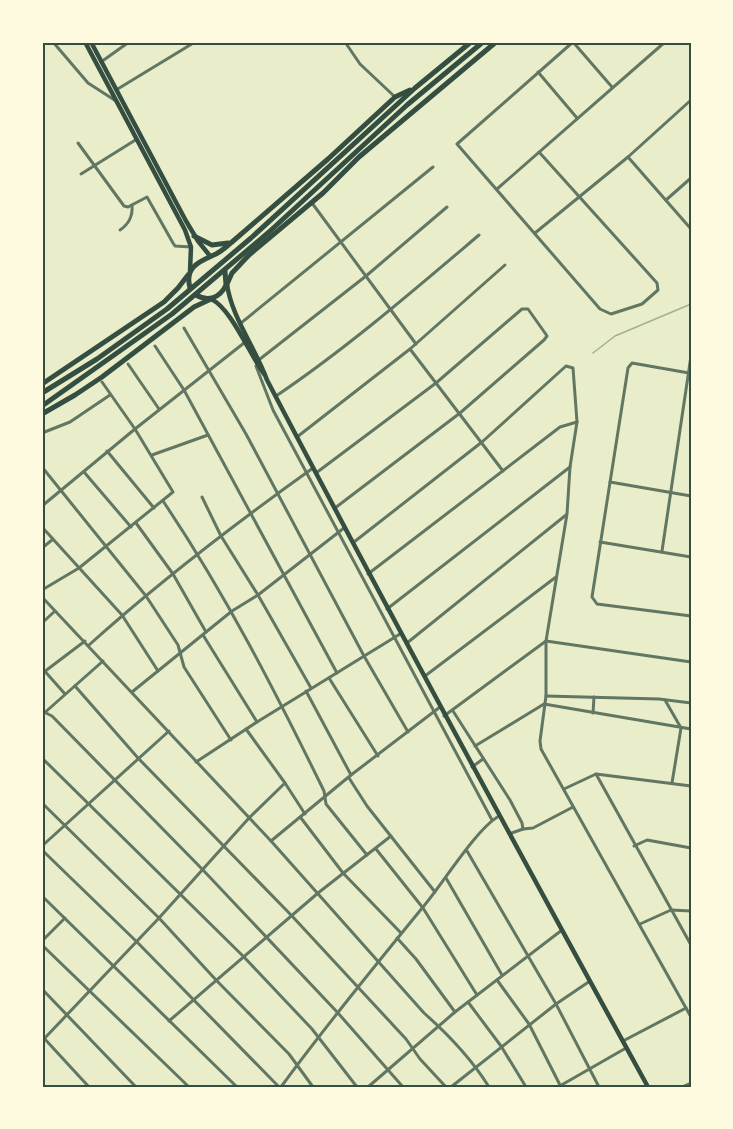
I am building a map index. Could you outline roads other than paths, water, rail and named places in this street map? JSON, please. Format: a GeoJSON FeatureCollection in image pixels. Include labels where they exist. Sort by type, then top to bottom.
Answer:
{"type":"FeatureCollection","features":[{"type":"Feature","properties":{"kind":"highway"},"geometry":{"type":"LineString","coordinates":[[42,393],[170,312],[415,88],[471,42]]}},
{"type":"Feature","properties":{"kind":"highway"},"geometry":{"type":"LineString","coordinates":[[42,406],[170,312],[256,244],[310,197],[407,105],[483,42]]}},
{"type":"Feature","properties":{"kind":"highway"},"geometry":{"type":"LineString","coordinates":[[42,414],[75,395],[195,307],[222,293],[239,265],[312,203],[359,157],[496,42]]}},
{"type":"Feature","properties":{"kind":"highway"},"geometry":{"type":"LineString","coordinates":[[42,384],[164,303],[197,263],[219,252],[232,242],[328,159],[393,95],[415,88]]}},
{"type":"Feature","properties":{"kind":"highway"},"geometry":{"type":"LineString","coordinates":[[195,236],[212,245],[232,242]]}},
{"type":"Feature","properties":{"kind":"highway"},"geometry":{"type":"LineString","coordinates":[[210,256],[220,263]]}},
{"type":"Feature","properties":{"kind":"highway"},"geometry":{"type":"LineString","coordinates":[[190,270],[188,278],[190,288]]}},
{"type":"Feature","properties":{"kind":"highway"},"geometry":{"type":"LineString","coordinates":[[225,271],[227,284]]}},
{"type":"Feature","properties":{"kind":"highway"},"geometry":{"type":"LineString","coordinates":[[196,295],[211,298]]}},
{"type":"Feature","properties":{"kind":"main road"},"geometry":{"type":"LineString","coordinates":[[85,42],[185,230],[191,247],[190,270]]}},
{"type":"Feature","properties":{"kind":"main road"},"geometry":{"type":"LineString","coordinates":[[91,42],[195,236],[210,256]]}},
{"type":"Feature","properties":{"kind":"main road"},"geometry":{"type":"LineString","coordinates":[[227,284],[231,302],[257,360],[368,574],[648,1087]]}},
{"type":"Feature","properties":{"kind":"main road"},"geometry":{"type":"LineString","coordinates":[[211,298],[217,301],[230,317],[244,343],[257,360]]}},
{"type":"Feature","properties":{"kind":"street"},"geometry":{"type":"LineString","coordinates":[[53,42],[88,83],[118,102]]}},
{"type":"Feature","properties":{"kind":"street"},"geometry":{"type":"LineString","coordinates":[[101,62],[129,42]]}},
{"type":"Feature","properties":{"kind":"street"},"geometry":{"type":"LineString","coordinates":[[116,90],[195,42]]}},
{"type":"Feature","properties":{"kind":"street"},"geometry":{"type":"LineString","coordinates":[[345,42],[360,64],[393,95]]}},
{"type":"Feature","properties":{"kind":"street"},"geometry":{"type":"LineString","coordinates":[[539,152],[657,283],[658,290],[642,304],[611,314],[605,312],[457,144],[573,42],[612,87]]}},
{"type":"Feature","properties":{"kind":"street"},"geometry":{"type":"LineString","coordinates":[[496,189],[665,42]]}},
{"type":"Feature","properties":{"kind":"street"},"geometry":{"type":"LineString","coordinates":[[538,72],[577,118]]}},
{"type":"Feature","properties":{"kind":"street"},"geometry":{"type":"LineString","coordinates":[[536,233],[628,157],[691,100]]}},
{"type":"Feature","properties":{"kind":"street"},"geometry":{"type":"LineString","coordinates":[[81,174],[137,140]]}},
{"type":"Feature","properties":{"kind":"street"},"geometry":{"type":"LineString","coordinates":[[78,143],[124,206],[128,207],[145,197],[148,198],[172,243],[175,246],[191,247]]}},
{"type":"Feature","properties":{"kind":"street"},"geometry":{"type":"LineString","coordinates":[[628,157],[691,229]]}},
{"type":"Feature","properties":{"kind":"street"},"geometry":{"type":"LineString","coordinates":[[241,323],[434,167]]}},
{"type":"Feature","properties":{"kind":"street"},"geometry":{"type":"LineString","coordinates":[[666,200],[691,178]]}},
{"type":"Feature","properties":{"kind":"street"},"geometry":{"type":"LineString","coordinates":[[312,203],[416,344]]}},
{"type":"Feature","properties":{"kind":"street"},"geometry":{"type":"LineString","coordinates":[[120,230],[130,219],[133,212],[132,205]]}},
{"type":"Feature","properties":{"kind":"street"},"geometry":{"type":"LineString","coordinates":[[447,207],[366,276],[257,360],[273,410],[492,820]]}},
{"type":"Feature","properties":{"kind":"street"},"geometry":{"type":"LineString","coordinates":[[276,396],[391,309],[479,235]]}},
{"type":"Feature","properties":{"kind":"street"},"geometry":{"type":"LineString","coordinates":[[297,437],[410,349],[505,265]]}},
{"type":"Feature","properties":{"kind":"street"},"geometry":{"type":"LineString","coordinates":[[65,694],[43,670],[87,643],[277,493],[307,473],[315,471],[436,383],[522,309],[528,309],[547,336],[544,340],[460,413],[334,509]]}},
{"type":"Feature","properties":{"kind":"street"},"geometry":{"type":"LineString","coordinates":[[184,328],[246,434],[364,656],[408,732]]}},
{"type":"Feature","properties":{"kind":"street"},"geometry":{"type":"LineString","coordinates":[[42,506],[244,343]]}},
{"type":"Feature","properties":{"kind":"street"},"geometry":{"type":"LineString","coordinates":[[155,346],[184,390],[337,673]]}},
{"type":"Feature","properties":{"kind":"street"},"geometry":{"type":"LineString","coordinates":[[410,349],[503,471]]}},
{"type":"Feature","properties":{"kind":"street"},"geometry":{"type":"LineString","coordinates":[[662,551],[691,356]]}},
{"type":"Feature","properties":{"kind":"street"},"geometry":{"type":"LineString","coordinates":[[128,364],[159,410]]}},
{"type":"Feature","properties":{"kind":"street"},"geometry":{"type":"LineString","coordinates":[[689,373],[629,364],[592,597],[597,604],[691,616]]}},
{"type":"Feature","properties":{"kind":"street"},"geometry":{"type":"LineString","coordinates":[[352,543],[482,442],[567,366],[573,368],[577,422],[570,466],[567,514],[546,640],[546,696],[541,749],[691,1017]]}},
{"type":"Feature","properties":{"kind":"street"},"geometry":{"type":"LineString","coordinates":[[42,590],[79,568],[173,492],[152,455],[102,382]]}},
{"type":"Feature","properties":{"kind":"street"},"geometry":{"type":"LineString","coordinates":[[42,433],[70,422],[110,394]]}},
{"type":"Feature","properties":{"kind":"street"},"geometry":{"type":"LineString","coordinates":[[368,574],[560,427],[577,422]]}},
{"type":"Feature","properties":{"kind":"street"},"geometry":{"type":"LineString","coordinates":[[152,455],[208,435]]}},
{"type":"Feature","properties":{"kind":"street"},"geometry":{"type":"LineString","coordinates":[[107,452],[154,508]]}},
{"type":"Feature","properties":{"kind":"street"},"geometry":{"type":"LineString","coordinates":[[387,609],[570,466]]}},
{"type":"Feature","properties":{"kind":"street"},"geometry":{"type":"LineString","coordinates":[[42,467],[146,596],[178,645],[184,667],[231,740]]}},
{"type":"Feature","properties":{"kind":"street"},"geometry":{"type":"LineString","coordinates":[[84,472],[130,527]]}},
{"type":"Feature","properties":{"kind":"street"},"geometry":{"type":"LineString","coordinates":[[610,482],[691,496]]}},
{"type":"Feature","properties":{"kind":"street"},"geometry":{"type":"LineString","coordinates":[[202,497],[221,536],[311,688]]}},
{"type":"Feature","properties":{"kind":"street"},"geometry":{"type":"LineString","coordinates":[[163,501],[199,554],[232,611],[282,706],[325,796],[326,804],[367,855]]}},
{"type":"Feature","properties":{"kind":"street"},"geometry":{"type":"LineString","coordinates":[[406,644],[567,514]]}},
{"type":"Feature","properties":{"kind":"street"},"geometry":{"type":"LineString","coordinates":[[136,523],[173,574],[257,722]]}},
{"type":"Feature","properties":{"kind":"street"},"geometry":{"type":"LineString","coordinates":[[42,527],[122,615],[158,671]]}},
{"type":"Feature","properties":{"kind":"street"},"geometry":{"type":"LineString","coordinates":[[132,692],[232,611],[258,595],[344,528]]}},
{"type":"Feature","properties":{"kind":"street"},"geometry":{"type":"LineString","coordinates":[[42,548],[52,540]]}},
{"type":"Feature","properties":{"kind":"street"},"geometry":{"type":"LineString","coordinates":[[600,542],[691,557]]}},
{"type":"Feature","properties":{"kind":"street"},"geometry":{"type":"LineString","coordinates":[[423,677],[558,576]]}},
{"type":"Feature","properties":{"kind":"street"},"geometry":{"type":"LineString","coordinates":[[42,597],[318,892],[424,1013],[452,1037],[477,1066],[489,1087]]}},
{"type":"Feature","properties":{"kind":"street"},"geometry":{"type":"LineString","coordinates":[[42,623],[55,611]]}},
{"type":"Feature","properties":{"kind":"street"},"geometry":{"type":"LineString","coordinates":[[196,762],[400,634]]}},
{"type":"Feature","properties":{"kind":"street"},"geometry":{"type":"LineString","coordinates":[[444,716],[546,640],[691,662]]}},
{"type":"Feature","properties":{"kind":"street"},"geometry":{"type":"LineString","coordinates":[[43,713],[103,662]]}},
{"type":"Feature","properties":{"kind":"street"},"geometry":{"type":"LineString","coordinates":[[329,678],[378,756]]}},
{"type":"Feature","properties":{"kind":"street"},"geometry":{"type":"LineString","coordinates":[[75,686],[138,758],[292,916],[406,1039],[446,1087]]}},
{"type":"Feature","properties":{"kind":"street"},"geometry":{"type":"LineString","coordinates":[[306,691],[367,806],[435,892]]}},
{"type":"Feature","properties":{"kind":"street"},"geometry":{"type":"LineString","coordinates":[[546,696],[691,703]]}},
{"type":"Feature","properties":{"kind":"street"},"geometry":{"type":"LineString","coordinates":[[593,713],[594,697]]}},
{"type":"Feature","properties":{"kind":"street"},"geometry":{"type":"LineString","coordinates":[[665,700],[681,728],[672,783]]}},
{"type":"Feature","properties":{"kind":"street"},"geometry":{"type":"LineString","coordinates":[[475,746],[544,704],[691,729]]}},
{"type":"Feature","properties":{"kind":"street"},"geometry":{"type":"LineString","coordinates":[[271,841],[440,707]]}},
{"type":"Feature","properties":{"kind":"street"},"geometry":{"type":"LineString","coordinates":[[453,711],[510,800],[523,829]]}},
{"type":"Feature","properties":{"kind":"street"},"geometry":{"type":"LineString","coordinates":[[43,713],[52,716],[203,870],[403,1087]]}},
{"type":"Feature","properties":{"kind":"street"},"geometry":{"type":"LineString","coordinates":[[246,729],[305,814]]}},
{"type":"Feature","properties":{"kind":"street"},"geometry":{"type":"LineString","coordinates":[[169,732],[64,825],[42,848],[280,1087],[378,960],[423,908],[492,820],[499,816]]}},
{"type":"Feature","properties":{"kind":"street"},"geometry":{"type":"LineString","coordinates":[[42,758],[244,957],[318,1036],[357,1087]]}},
{"type":"Feature","properties":{"kind":"street"},"geometry":{"type":"LineString","coordinates":[[472,767],[483,759]]}},
{"type":"Feature","properties":{"kind":"street"},"geometry":{"type":"LineString","coordinates":[[564,789],[596,774],[691,786]]}},
{"type":"Feature","properties":{"kind":"street"},"geometry":{"type":"LineString","coordinates":[[596,774],[691,945]]}},
{"type":"Feature","properties":{"kind":"street"},"geometry":{"type":"LineString","coordinates":[[89,1087],[43,1039],[137,942],[249,818],[285,783]]}},
{"type":"Feature","properties":{"kind":"street"},"geometry":{"type":"LineString","coordinates":[[42,804],[159,918],[289,1054],[314,1087]]}},
{"type":"Feature","properties":{"kind":"street"},"geometry":{"type":"LineString","coordinates":[[509,834],[533,828],[573,807]]}},
{"type":"Feature","properties":{"kind":"street"},"geometry":{"type":"LineString","coordinates":[[301,818],[343,873],[401,933]]}},
{"type":"Feature","properties":{"kind":"street"},"geometry":{"type":"LineString","coordinates":[[169,1021],[318,892],[390,836]]}},
{"type":"Feature","properties":{"kind":"street"},"geometry":{"type":"LineString","coordinates":[[634,846],[647,840],[691,848]]}},
{"type":"Feature","properties":{"kind":"street"},"geometry":{"type":"LineString","coordinates":[[375,849],[423,908],[477,995]]}},
{"type":"Feature","properties":{"kind":"street"},"geometry":{"type":"LineString","coordinates":[[467,850],[556,1004],[599,1087]]}},
{"type":"Feature","properties":{"kind":"street"},"geometry":{"type":"LineString","coordinates":[[446,878],[502,976]]}},
{"type":"Feature","properties":{"kind":"street"},"geometry":{"type":"LineString","coordinates":[[42,896],[237,1087]]}},
{"type":"Feature","properties":{"kind":"street"},"geometry":{"type":"LineString","coordinates":[[640,924],[671,910],[691,911]]}},
{"type":"Feature","properties":{"kind":"street"},"geometry":{"type":"LineString","coordinates":[[65,918],[42,943],[89,992],[189,1087]]}},
{"type":"Feature","properties":{"kind":"street"},"geometry":{"type":"LineString","coordinates":[[368,1087],[455,1012],[562,930]]}},
{"type":"Feature","properties":{"kind":"street"},"geometry":{"type":"LineString","coordinates":[[397,938],[416,959],[455,1012]]}},
{"type":"Feature","properties":{"kind":"street"},"geometry":{"type":"LineString","coordinates":[[497,980],[529,1024],[560,1087],[626,1048]]}},
{"type":"Feature","properties":{"kind":"street"},"geometry":{"type":"LineString","coordinates":[[451,1087],[529,1024],[590,981]]}},
{"type":"Feature","properties":{"kind":"street"},"geometry":{"type":"LineString","coordinates":[[42,989],[135,1087]]}},
{"type":"Feature","properties":{"kind":"street"},"geometry":{"type":"LineString","coordinates":[[468,1002],[501,1046],[526,1087]]}},
{"type":"Feature","properties":{"kind":"street"},"geometry":{"type":"LineString","coordinates":[[623,1041],[686,1008]]}},
{"type":"Feature","properties":{"kind":"street"},"geometry":{"type":"LineString","coordinates":[[682,1087],[691,1083]]}},
{"type":"Feature","properties":{"kind":"waterway"},"geometry":{"type":"LineString","coordinates":[[593,353],[615,336],[691,304]]}}]}
